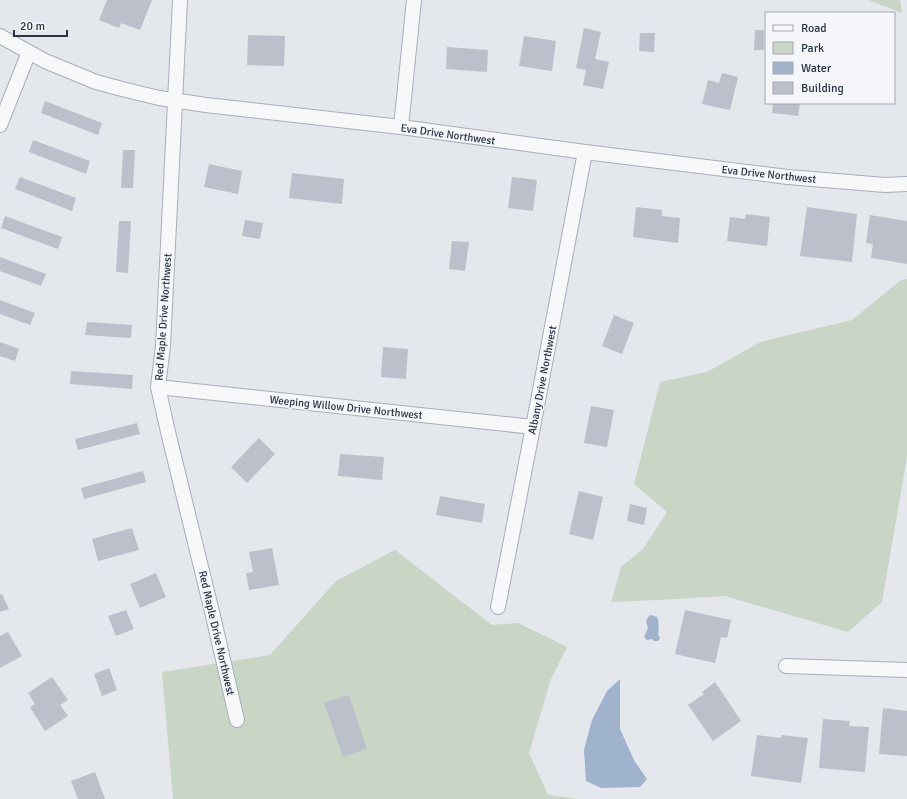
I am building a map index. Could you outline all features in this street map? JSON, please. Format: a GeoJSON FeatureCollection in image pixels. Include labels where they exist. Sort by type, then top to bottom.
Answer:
{"type":"FeatureCollection","features":[{"type":"Feature","properties":{"kind":"street","name":"Red Maple Drive Northwest"},"geometry":{"type":"LineString","coordinates":[[180,0],[162,346],[158,387],[237,720]]}},
{"type":"Feature","properties":{"kind":"street"},"geometry":{"type":"LineString","coordinates":[[401,127],[414,0]]}},
{"type":"Feature","properties":{"kind":"street","name":"Eva Drive Northwest"},"geometry":{"type":"LineString","coordinates":[[0,36],[45,61],[96,82],[159,98],[206,105],[401,127],[788,177],[885,186],[907,184]]}},
{"type":"Feature","properties":{"kind":"street"},"geometry":{"type":"LineString","coordinates":[[0,125],[28,52]]}},
{"type":"Feature","properties":{"kind":"street","name":"Albany Drive Northwest"},"geometry":{"type":"LineString","coordinates":[[498,607],[586,152]]}},
{"type":"Feature","properties":{"kind":"street","name":"Weeping Willow Drive Northwest"},"geometry":{"type":"LineString","coordinates":[[158,387],[533,427]]}},
{"type":"Feature","properties":{"kind":"street"},"geometry":{"type":"LineString","coordinates":[[786,666],[907,670]]}},
{"type":"Feature","properties":{"kind":"green space"},"geometry":{"type":"Polygon","coordinates":[[[868,0],[900,0],[902,13],[868,0]]]}},
{"type":"Feature","properties":{"kind":"green space"},"geometry":{"type":"Polygon","coordinates":[[[907,279],[907,457],[882,602],[848,632],[725,596],[611,602],[621,567],[643,549],[667,512],[634,484],[660,382],[707,372],[760,342],[852,320],[901,280],[907,279]]]}},
{"type":"Feature","properties":{"kind":"green space"},"geometry":{"type":"Polygon","coordinates":[[[395,550],[492,625],[518,623],[567,647],[551,679],[529,753],[548,795],[579,799],[173,799],[162,672],[270,655],[336,581],[395,550]]]}},
{"type":"Feature","properties":{"kind":"water"},"geometry":{"type":"Polygon","coordinates":[[[651,615],[658,618],[658,634],[660,638],[658,641],[654,641],[652,639],[647,640],[644,637],[648,628],[646,621],[651,615]]]}},
{"type":"Feature","properties":{"kind":"water"},"geometry":{"type":"Polygon","coordinates":[[[620,679],[620,729],[635,762],[647,779],[640,787],[601,788],[586,781],[584,750],[592,720],[607,691],[620,679]]]}},
{"type":"Feature","properties":{"kind":"building"},"geometry":{"type":"Polygon","coordinates":[[[107,0],[152,0],[140,30],[121,23],[119,28],[99,20],[107,0]]]}},
{"type":"Feature","properties":{"kind":"building"},"geometry":{"type":"Polygon","coordinates":[[[584,28],[601,32],[595,59],[609,62],[603,89],[583,85],[586,70],[576,68],[584,28]]]}},
{"type":"Feature","properties":{"kind":"building"},"geometry":{"type":"Polygon","coordinates":[[[755,30],[764,30],[764,50],[754,50],[755,30]]]}},
{"type":"Feature","properties":{"kind":"building"},"geometry":{"type":"Polygon","coordinates":[[[640,33],[655,33],[654,52],[639,51],[640,33]]]}},
{"type":"Feature","properties":{"kind":"building"},"geometry":{"type":"Polygon","coordinates":[[[248,35],[285,36],[284,66],[247,65],[248,35]]]}},
{"type":"Feature","properties":{"kind":"building"},"geometry":{"type":"Polygon","coordinates":[[[524,36],[556,41],[552,71],[519,66],[524,36]]]}},
{"type":"Feature","properties":{"kind":"building"},"geometry":{"type":"Polygon","coordinates":[[[447,47],[488,50],[487,72],[446,69],[447,47]]]}},
{"type":"Feature","properties":{"kind":"building"},"geometry":{"type":"Polygon","coordinates":[[[722,73],[738,77],[730,110],[702,104],[708,80],[719,83],[722,73]]]}},
{"type":"Feature","properties":{"kind":"building"},"geometry":{"type":"Polygon","coordinates":[[[45,101],[102,123],[98,135],[41,113],[45,101]]]}},
{"type":"Feature","properties":{"kind":"building"},"geometry":{"type":"Polygon","coordinates":[[[773,104],[800,104],[798,116],[772,113],[773,104]]]}},
{"type":"Feature","properties":{"kind":"building"},"geometry":{"type":"Polygon","coordinates":[[[33,140],[90,161],[86,174],[29,152],[33,140]]]}},
{"type":"Feature","properties":{"kind":"building"},"geometry":{"type":"Polygon","coordinates":[[[123,150],[135,150],[133,188],[121,188],[123,150]]]}},
{"type":"Feature","properties":{"kind":"building"},"geometry":{"type":"Polygon","coordinates":[[[209,164],[242,171],[238,194],[204,187],[209,164]]]}},
{"type":"Feature","properties":{"kind":"building"},"geometry":{"type":"Polygon","coordinates":[[[292,173],[344,179],[342,204],[289,198],[292,173]]]}},
{"type":"Feature","properties":{"kind":"building"},"geometry":{"type":"Polygon","coordinates":[[[20,177],[76,198],[72,211],[15,189],[20,177]]]}},
{"type":"Feature","properties":{"kind":"building"},"geometry":{"type":"Polygon","coordinates":[[[512,177],[537,180],[533,211],[508,208],[512,177]]]}},
{"type":"Feature","properties":{"kind":"building"},"geometry":{"type":"Polygon","coordinates":[[[636,207],[662,210],[662,216],[680,218],[678,243],[633,237],[636,207]]]}},
{"type":"Feature","properties":{"kind":"building"},"geometry":{"type":"Polygon","coordinates":[[[807,207],[857,214],[852,262],[800,256],[807,207]]]}},
{"type":"Feature","properties":{"kind":"building"},"geometry":{"type":"Polygon","coordinates":[[[746,214],[770,217],[767,246],[727,241],[730,217],[745,219],[746,214]]]}},
{"type":"Feature","properties":{"kind":"building"},"geometry":{"type":"Polygon","coordinates":[[[870,215],[907,221],[907,264],[871,258],[873,244],[866,243],[870,215]]]}},
{"type":"Feature","properties":{"kind":"building"},"geometry":{"type":"Polygon","coordinates":[[[5,216],[62,237],[58,249],[1,228],[5,216]]]}},
{"type":"Feature","properties":{"kind":"building"},"geometry":{"type":"Polygon","coordinates":[[[245,220],[263,223],[260,239],[242,236],[245,220]]]}},
{"type":"Feature","properties":{"kind":"building"},"geometry":{"type":"Polygon","coordinates":[[[119,221],[131,221],[128,273],[116,272],[119,221]]]}},
{"type":"Feature","properties":{"kind":"building"},"geometry":{"type":"Polygon","coordinates":[[[452,241],[469,242],[465,271],[449,269],[452,241]]]}},
{"type":"Feature","properties":{"kind":"building"},"geometry":{"type":"Polygon","coordinates":[[[0,257],[46,274],[41,286],[0,271],[0,257]]]}},
{"type":"Feature","properties":{"kind":"building"},"geometry":{"type":"Polygon","coordinates":[[[0,300],[35,313],[30,325],[0,314],[0,300]]]}},
{"type":"Feature","properties":{"kind":"building"},"geometry":{"type":"Polygon","coordinates":[[[614,315],[634,323],[622,354],[602,346],[614,315]]]}},
{"type":"Feature","properties":{"kind":"building"},"geometry":{"type":"Polygon","coordinates":[[[87,322],[132,325],[131,338],[85,335],[87,322]]]}},
{"type":"Feature","properties":{"kind":"building"},"geometry":{"type":"Polygon","coordinates":[[[0,342],[19,349],[15,361],[0,356],[0,342]]]}},
{"type":"Feature","properties":{"kind":"building"},"geometry":{"type":"Polygon","coordinates":[[[383,347],[408,349],[406,379],[381,377],[383,347]]]}},
{"type":"Feature","properties":{"kind":"building"},"geometry":{"type":"Polygon","coordinates":[[[71,371],[133,375],[132,389],[70,384],[71,371]]]}},
{"type":"Feature","properties":{"kind":"building"},"geometry":{"type":"Polygon","coordinates":[[[591,406],[614,410],[607,447],[584,443],[591,406]]]}},
{"type":"Feature","properties":{"kind":"building"},"geometry":{"type":"Polygon","coordinates":[[[137,423],[140,434],[78,450],[75,439],[137,423]]]}},
{"type":"Feature","properties":{"kind":"building"},"geometry":{"type":"Polygon","coordinates":[[[259,438],[275,454],[247,483],[231,467],[259,438]]]}},
{"type":"Feature","properties":{"kind":"building"},"geometry":{"type":"Polygon","coordinates":[[[340,454],[384,457],[382,480],[338,476],[340,454]]]}},
{"type":"Feature","properties":{"kind":"building"},"geometry":{"type":"Polygon","coordinates":[[[143,471],[146,482],[84,499],[81,488],[143,471]]]}},
{"type":"Feature","properties":{"kind":"building"},"geometry":{"type":"Polygon","coordinates":[[[579,491],[603,497],[593,540],[569,534],[579,491]]]}},
{"type":"Feature","properties":{"kind":"building"},"geometry":{"type":"Polygon","coordinates":[[[440,496],[485,504],[482,523],[436,515],[440,496]]]}},
{"type":"Feature","properties":{"kind":"building"},"geometry":{"type":"Polygon","coordinates":[[[630,504],[647,508],[644,525],[627,521],[630,504]]]}},
{"type":"Feature","properties":{"kind":"building"},"geometry":{"type":"Polygon","coordinates":[[[132,528],[139,550],[98,561],[92,539],[132,528]]]}},
{"type":"Feature","properties":{"kind":"building"},"geometry":{"type":"Polygon","coordinates":[[[272,548],[279,585],[249,590],[246,573],[253,572],[249,552],[272,548]]]}},
{"type":"Feature","properties":{"kind":"building"},"geometry":{"type":"Polygon","coordinates":[[[156,573],[166,597],[140,608],[130,584],[156,573]]]}},
{"type":"Feature","properties":{"kind":"building"},"geometry":{"type":"Polygon","coordinates":[[[2,594],[9,609],[0,612],[0,595],[2,594]]]}},
{"type":"Feature","properties":{"kind":"building"},"geometry":{"type":"Polygon","coordinates":[[[126,610],[134,629],[116,636],[108,616],[126,610]]]}},
{"type":"Feature","properties":{"kind":"building"},"geometry":{"type":"Polygon","coordinates":[[[685,610],[731,620],[727,638],[721,637],[715,663],[675,654],[685,610]]]}},
{"type":"Feature","properties":{"kind":"building"},"geometry":{"type":"Polygon","coordinates":[[[8,632],[22,656],[0,668],[0,636],[8,632]]]}},
{"type":"Feature","properties":{"kind":"building"},"geometry":{"type":"Polygon","coordinates":[[[109,668],[117,690],[102,696],[94,674],[109,668]]]}},
{"type":"Feature","properties":{"kind":"building"},"geometry":{"type":"Polygon","coordinates":[[[52,677],[68,700],[60,705],[68,716],[45,731],[30,707],[35,704],[28,693],[52,677]]]}},
{"type":"Feature","properties":{"kind":"building"},"geometry":{"type":"Polygon","coordinates":[[[715,682],[741,721],[713,741],[688,705],[704,694],[702,692],[715,682]]]}},
{"type":"Feature","properties":{"kind":"building"},"geometry":{"type":"Polygon","coordinates":[[[349,695],[367,749],[343,757],[324,703],[349,695]]]}},
{"type":"Feature","properties":{"kind":"building"},"geometry":{"type":"Polygon","coordinates":[[[883,708],[907,711],[907,756],[879,754],[883,708]]]}},
{"type":"Feature","properties":{"kind":"building"},"geometry":{"type":"Polygon","coordinates":[[[823,719],[850,721],[849,726],[869,727],[865,772],[819,768],[823,719]]]}},
{"type":"Feature","properties":{"kind":"building"},"geometry":{"type":"Polygon","coordinates":[[[757,735],[781,738],[782,735],[808,738],[801,783],[751,776],[757,735]]]}},
{"type":"Feature","properties":{"kind":"building"},"geometry":{"type":"Polygon","coordinates":[[[95,772],[105,799],[78,799],[71,781],[95,772]]]}}]}
